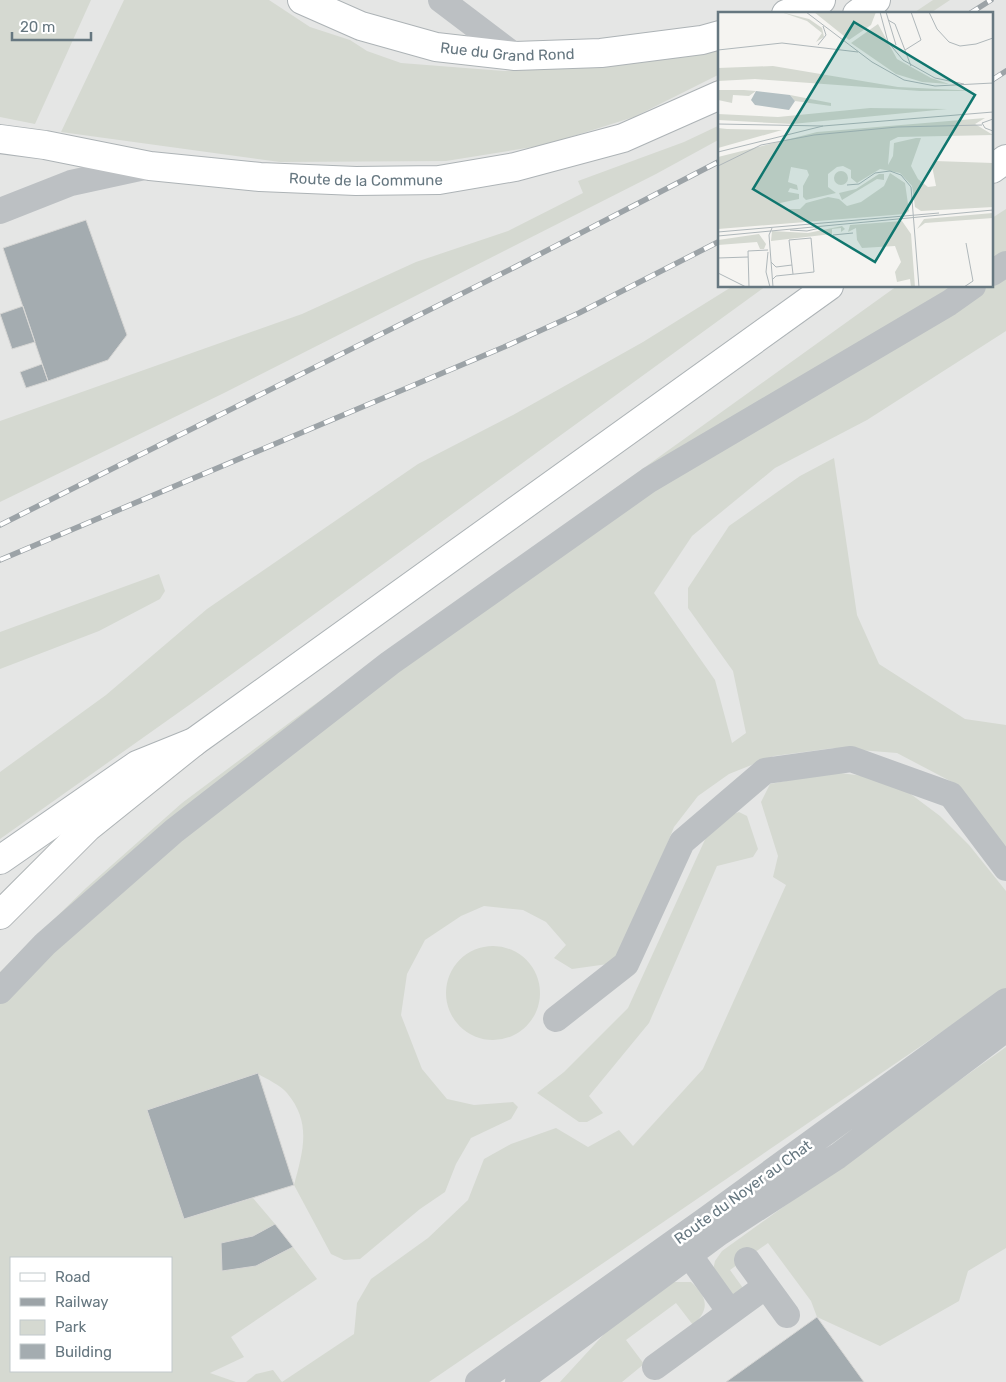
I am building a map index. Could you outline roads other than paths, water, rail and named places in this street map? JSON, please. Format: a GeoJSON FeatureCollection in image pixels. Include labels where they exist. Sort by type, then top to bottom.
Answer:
{"type":"FeatureCollection","features":[{"type":"Feature","properties":{"kind":"main road","name":"Rue du Grand Rond"},"geometry":{"type":"LineString","coordinates":[[302,0],[361,26],[436,47],[515,56],[601,54],[702,40],[718,36]]}},
{"type":"Feature","properties":{"kind":"main road"},"geometry":{"type":"LineString","coordinates":[[791,12],[821,0]]}},
{"type":"Feature","properties":{"kind":"main road"},"geometry":{"type":"LineString","coordinates":[[860,12],[876,0]]}},
{"type":"Feature","properties":{"kind":"main road","name":"Route de la Commune"},"geometry":{"type":"LineString","coordinates":[[0,139],[45,145],[150,166],[269,178],[356,181],[439,180],[515,167],[623,138],[718,96]]}},
{"type":"Feature","properties":{"kind":"main road"},"geometry":{"type":"LineString","coordinates":[[994,168],[1006,159]]}},
{"type":"Feature","properties":{"kind":"main road"},"geometry":{"type":"LineString","coordinates":[[0,915],[88,827],[194,742],[826,288]]}},
{"type":"Feature","properties":{"kind":"main road"},"geometry":{"type":"LineString","coordinates":[[0,860],[137,765],[194,742]]}},
{"type":"Feature","properties":{"kind":"street"},"geometry":{"type":"LineString","coordinates":[[441,0],[515,56]]}},
{"type":"Feature","properties":{"kind":"street"},"geometry":{"type":"LineString","coordinates":[[3,210],[71,183],[150,166]]}},
{"type":"Feature","properties":{"kind":"street"},"geometry":{"type":"LineString","coordinates":[[994,272],[1006,264]]}},
{"type":"Feature","properties":{"kind":"street"},"geometry":{"type":"LineString","coordinates":[[0,990],[45,944],[174,831],[390,663],[649,480],[949,303],[970,288]]}},
{"type":"Feature","properties":{"kind":"street"},"geometry":{"type":"LineString","coordinates":[[556,1019],[626,964],[682,842],[765,771],[851,759],[951,795],[1006,868]]}},
{"type":"Feature","properties":{"kind":"street","name":"Route du Noyer au Chat"},"geometry":{"type":"LineString","coordinates":[[518,1382],[583,1336],[683,1247],[1006,1001]]}},
{"type":"Feature","properties":{"kind":"street","name":"Route du Noyer au Chat"},"geometry":{"type":"LineString","coordinates":[[478,1382],[683,1247],[838,1156],[1006,1029]]}},
{"type":"Feature","properties":{"kind":"street"},"geometry":{"type":"LineString","coordinates":[[683,1247],[730,1312]]}},
{"type":"Feature","properties":{"kind":"street"},"geometry":{"type":"LineString","coordinates":[[747,1260],[786,1315]]}},
{"type":"Feature","properties":{"kind":"street"},"geometry":{"type":"LineString","coordinates":[[654,1367],[766,1286]]}},
{"type":"Feature","properties":{"kind":"street"},"geometry":{"type":"LineString","coordinates":[[544,1382],[583,1336]]}},
{"type":"Feature","properties":{"kind":"railway"},"geometry":{"type":"LineString","coordinates":[[972,12],[991,0]]}},
{"type":"Feature","properties":{"kind":"railway"},"geometry":{"type":"LineString","coordinates":[[994,79],[1006,71]]}},
{"type":"Feature","properties":{"kind":"railway"},"geometry":{"type":"LineString","coordinates":[[0,525],[515,267],[718,162]]}},
{"type":"Feature","properties":{"kind":"railway"},"geometry":{"type":"LineString","coordinates":[[0,560],[504,347],[579,313],[718,242]]}}]}
